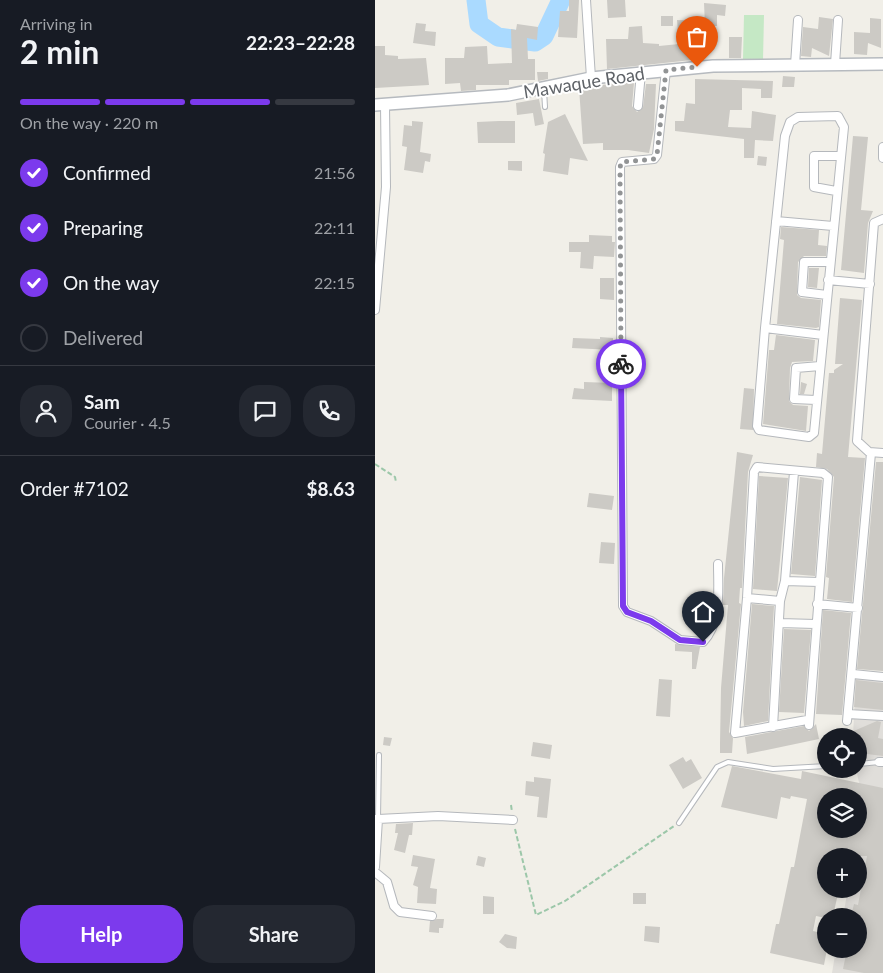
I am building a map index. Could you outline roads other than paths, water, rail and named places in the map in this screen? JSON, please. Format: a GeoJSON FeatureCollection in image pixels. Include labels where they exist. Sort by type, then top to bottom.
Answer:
{"type":"FeatureCollection","features":[{"type":"Feature","properties":{"kind":"main road","name":"Mawaque Road"},"geometry":{"type":"LineString","coordinates":[[380,105],[508,94],[591,78],[713,66],[883,64]]}},
{"type":"Feature","properties":{"kind":"street"},"geometry":{"type":"LineString","coordinates":[[586,0],[591,78]]}},
{"type":"Feature","properties":{"kind":"street"},"geometry":{"type":"LineString","coordinates":[[795,65],[797,20]]}},
{"type":"Feature","properties":{"kind":"street"},"geometry":{"type":"LineString","coordinates":[[835,64],[838,20]]}},
{"type":"Feature","properties":{"kind":"street"},"geometry":{"type":"LineString","coordinates":[[666,70],[657,155],[654,159],[648,161],[622,162],[620,167],[623,606],[627,612],[651,621],[680,640],[703,642],[712,627],[717,609],[718,564]]}},
{"type":"Feature","properties":{"kind":"street"},"geometry":{"type":"LineString","coordinates":[[638,106],[641,72]]}},
{"type":"Feature","properties":{"kind":"street"},"geometry":{"type":"LineString","coordinates":[[375,310],[386,187],[380,105]]}},
{"type":"Feature","properties":{"kind":"street"},"geometry":{"type":"LineString","coordinates":[[838,116],[843,127],[841,156],[836,190],[814,433],[809,437],[759,430],[757,426],[765,328],[785,136],[789,122],[798,117],[838,116]]}},
{"type":"Feature","properties":{"kind":"street"},"geometry":{"type":"LineString","coordinates":[[883,146],[883,158]]}},
{"type":"Feature","properties":{"kind":"street"},"geometry":{"type":"LineString","coordinates":[[836,190],[814,187],[814,156],[841,156]]}},
{"type":"Feature","properties":{"kind":"street"},"geometry":{"type":"LineString","coordinates":[[883,219],[874,223],[857,440],[871,453],[883,453]]}},
{"type":"Feature","properties":{"kind":"street"},"geometry":{"type":"LineString","coordinates":[[776,221],[833,226]]}},
{"type":"Feature","properties":{"kind":"street"},"geometry":{"type":"LineString","coordinates":[[827,295],[802,292],[805,262],[829,262]]}},
{"type":"Feature","properties":{"kind":"street"},"geometry":{"type":"LineString","coordinates":[[828,280],[870,284]]}},
{"type":"Feature","properties":{"kind":"street"},"geometry":{"type":"LineString","coordinates":[[765,328],[823,335]]}},
{"type":"Feature","properties":{"kind":"street"},"geometry":{"type":"LineString","coordinates":[[816,400],[794,399],[796,368],[820,366]]}},
{"type":"Feature","properties":{"kind":"street"},"geometry":{"type":"LineString","coordinates":[[871,453],[848,717],[883,716]]}},
{"type":"Feature","properties":{"kind":"street"},"geometry":{"type":"LineString","coordinates":[[757,467],[794,472],[823,473],[827,477],[819,582],[808,723],[735,733],[747,598],[754,472],[757,467]]}},
{"type":"Feature","properties":{"kind":"street"},"geometry":{"type":"LineString","coordinates":[[773,728],[780,601],[785,581],[794,472]]}},
{"type":"Feature","properties":{"kind":"street"},"geometry":{"type":"LineString","coordinates":[[785,581],[819,582]]}},
{"type":"Feature","properties":{"kind":"street"},"geometry":{"type":"LineString","coordinates":[[747,598],[780,601]]}},
{"type":"Feature","properties":{"kind":"street"},"geometry":{"type":"LineString","coordinates":[[817,604],[858,608]]}},
{"type":"Feature","properties":{"kind":"street"},"geometry":{"type":"LineString","coordinates":[[780,623],[815,624]]}},
{"type":"Feature","properties":{"kind":"street"},"geometry":{"type":"LineString","coordinates":[[853,674],[883,677]]}},
{"type":"Feature","properties":{"kind":"street"},"geometry":{"type":"LineString","coordinates":[[375,867],[376,819],[438,816],[513,820]]}},
{"type":"Feature","properties":{"kind":"street"},"geometry":{"type":"LineString","coordinates":[[375,872],[387,882],[394,906],[400,912],[432,916]]}},
{"type":"Feature","properties":{"kind":"lane"},"geometry":{"type":"LineString","coordinates":[[544,88],[545,107]]}},
{"type":"Feature","properties":{"kind":"lane"},"geometry":{"type":"LineString","coordinates":[[376,819],[379,756]]}},
{"type":"Feature","properties":{"kind":"lane"},"geometry":{"type":"LineString","coordinates":[[679,823],[705,781],[717,767],[723,764],[728,762],[773,769],[817,767]]}},
{"type":"Feature","properties":{"kind":"lane"},"geometry":{"type":"LineString","coordinates":[[867,763],[881,762]]}},
{"type":"Feature","properties":{"kind":"waterway"},"geometry":{"type":"LineString","coordinates":[[476,0],[479,24],[498,37],[535,42],[544,36],[561,0]]}}]}
